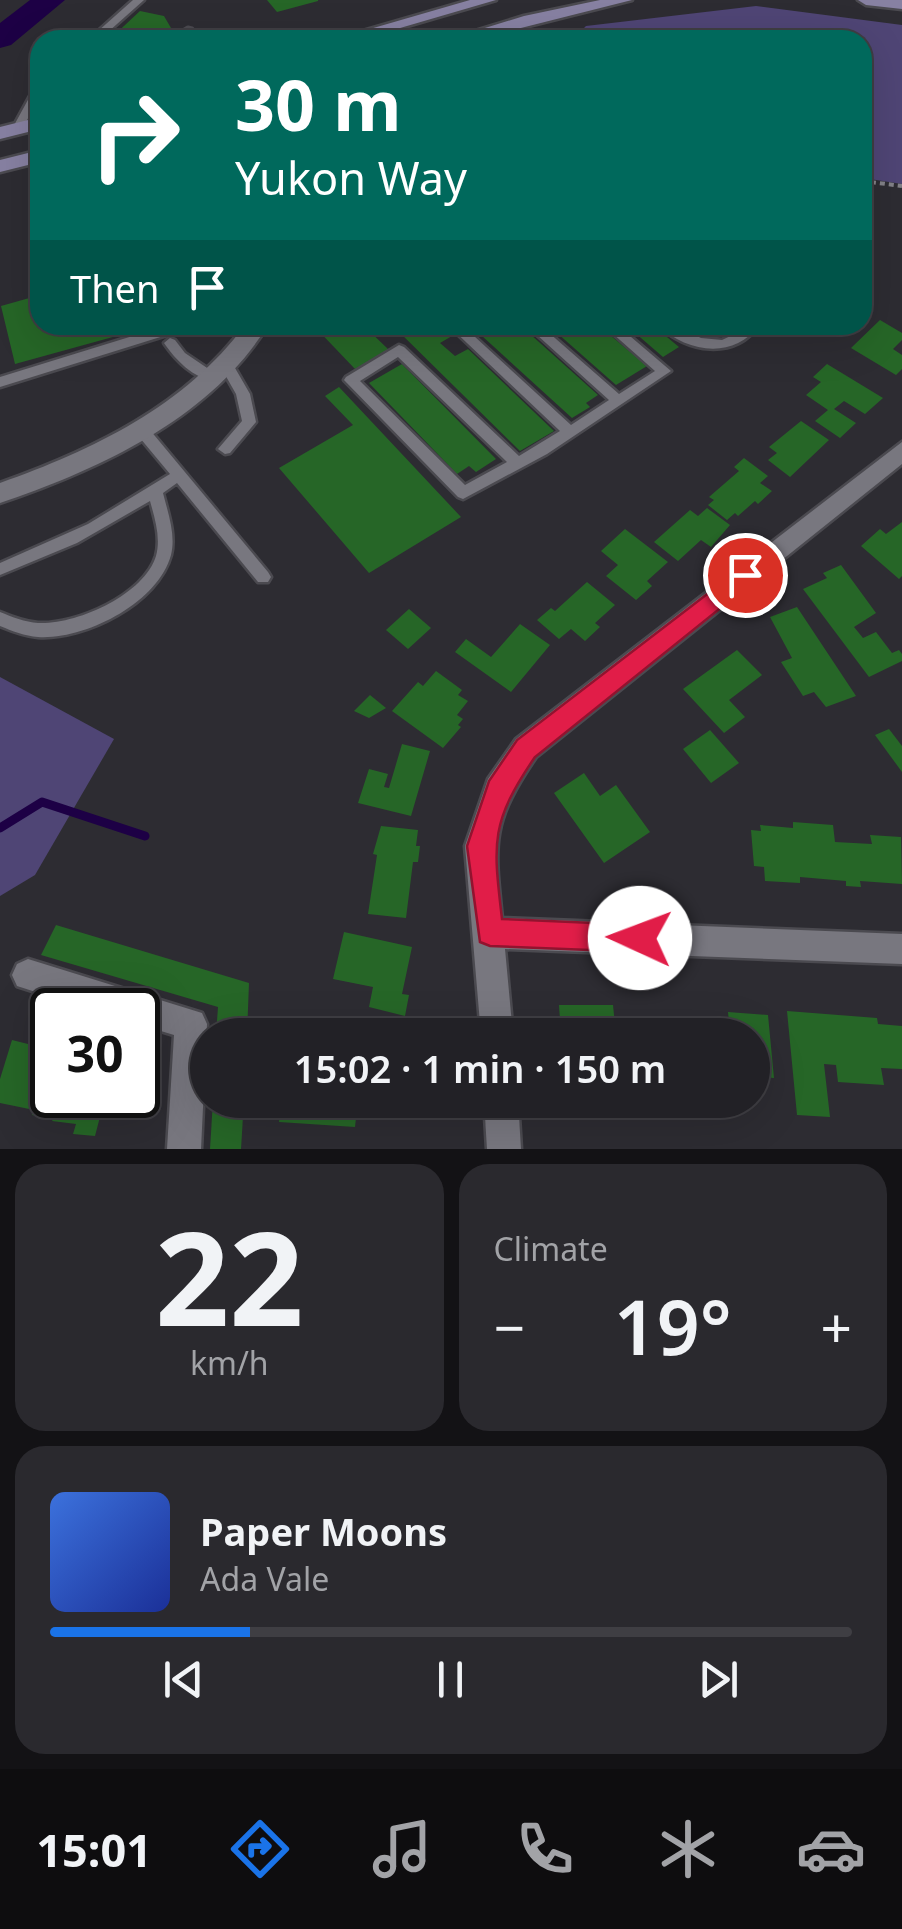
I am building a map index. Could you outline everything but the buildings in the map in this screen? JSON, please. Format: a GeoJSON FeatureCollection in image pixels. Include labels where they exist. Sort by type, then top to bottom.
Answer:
{"type":"FeatureCollection","features":[{"type":"Feature","properties":{"kind":"main road"},"geometry":{"type":"LineString","coordinates":[[502,30],[580,7],[624,0]]}},
{"type":"Feature","properties":{"kind":"main road"},"geometry":{"type":"LineString","coordinates":[[866,0],[902,4]]}},
{"type":"Feature","properties":{"kind":"main road"},"geometry":{"type":"LineString","coordinates":[[376,30],[482,1]]}},
{"type":"Feature","properties":{"kind":"main road"},"geometry":{"type":"LineString","coordinates":[[0,166],[30,158]]}},
{"type":"Feature","properties":{"kind":"street"},"geometry":{"type":"LineString","coordinates":[[0,493],[105,448],[178,407],[242,350],[251,335]]}},
{"type":"Feature","properties":{"kind":"street"},"geometry":{"type":"LineString","coordinates":[[495,1018],[480,846],[498,789],[526,748],[902,451]]}},
{"type":"Feature","properties":{"kind":"street"},"geometry":{"type":"LineString","coordinates":[[490,932],[902,949]]}},
{"type":"Feature","properties":{"kind":"street"},"geometry":{"type":"LineString","coordinates":[[28,975],[191,1024],[184,1149]]}},
{"type":"Feature","properties":{"kind":"street"},"geometry":{"type":"LineString","coordinates":[[502,1118],[504,1149]]}},
{"type":"Feature","properties":{"kind":"lane"},"geometry":{"type":"LineString","coordinates":[[105,30],[139,0]]}},
{"type":"Feature","properties":{"kind":"lane"},"geometry":{"type":"LineString","coordinates":[[8,131],[30,101]]}},
{"type":"Feature","properties":{"kind":"lane"},"geometry":{"type":"LineString","coordinates":[[465,335],[570,432]]}},
{"type":"Feature","properties":{"kind":"lane"},"geometry":{"type":"LineString","coordinates":[[543,335],[618,401]]}},
{"type":"Feature","properties":{"kind":"lane"},"geometry":{"type":"LineString","coordinates":[[517,463],[399,350],[350,380],[464,493],[517,463],[570,432],[664,371],[621,335]]}},
{"type":"Feature","properties":{"kind":"lane"},"geometry":{"type":"LineString","coordinates":[[682,335],[699,345],[719,347],[743,335]]}},
{"type":"Feature","properties":{"kind":"lane"},"geometry":{"type":"LineString","coordinates":[[0,382],[167,337],[180,356],[218,371],[243,394],[248,422],[224,450]]}},
{"type":"Feature","properties":{"kind":"lane"},"geometry":{"type":"LineString","coordinates":[[140,428],[264,577]]}},
{"type":"Feature","properties":{"kind":"lane"},"geometry":{"type":"LineString","coordinates":[[0,569],[46,554],[96,530],[179,475]]}},
{"type":"Feature","properties":{"kind":"lane"},"geometry":{"type":"LineString","coordinates":[[0,619],[21,628],[47,630],[94,620],[126,601],[148,581],[164,554],[155,491]]}},
{"type":"Feature","properties":{"kind":"path"},"geometry":{"type":"LineString","coordinates":[[872,182],[902,186]]}},
{"type":"Feature","properties":{"kind":"shaded area"},"geometry":{"type":"Polygon","coordinates":[[[756,6],[902,25],[902,184],[872,179],[872,30],[582,30],[586,26],[756,6]]]}},
{"type":"Feature","properties":{"kind":"shaded area"},"geometry":{"type":"Polygon","coordinates":[[[0,677],[114,739],[35,875],[0,896],[0,677]]]}},
{"type":"Feature","properties":{"kind":"waterway"},"geometry":{"type":"LineString","coordinates":[[0,38],[50,0]]}},
{"type":"Feature","properties":{"kind":"waterway"},"geometry":{"type":"LineString","coordinates":[[0,828],[42,802],[145,836]]}},
{"type":"Feature","properties":{"kind":"route"},"geometry":{"type":"LineString","coordinates":[[640,938],[490,932],[480,846],[498,789],[526,748],[745,575]]}}]}
